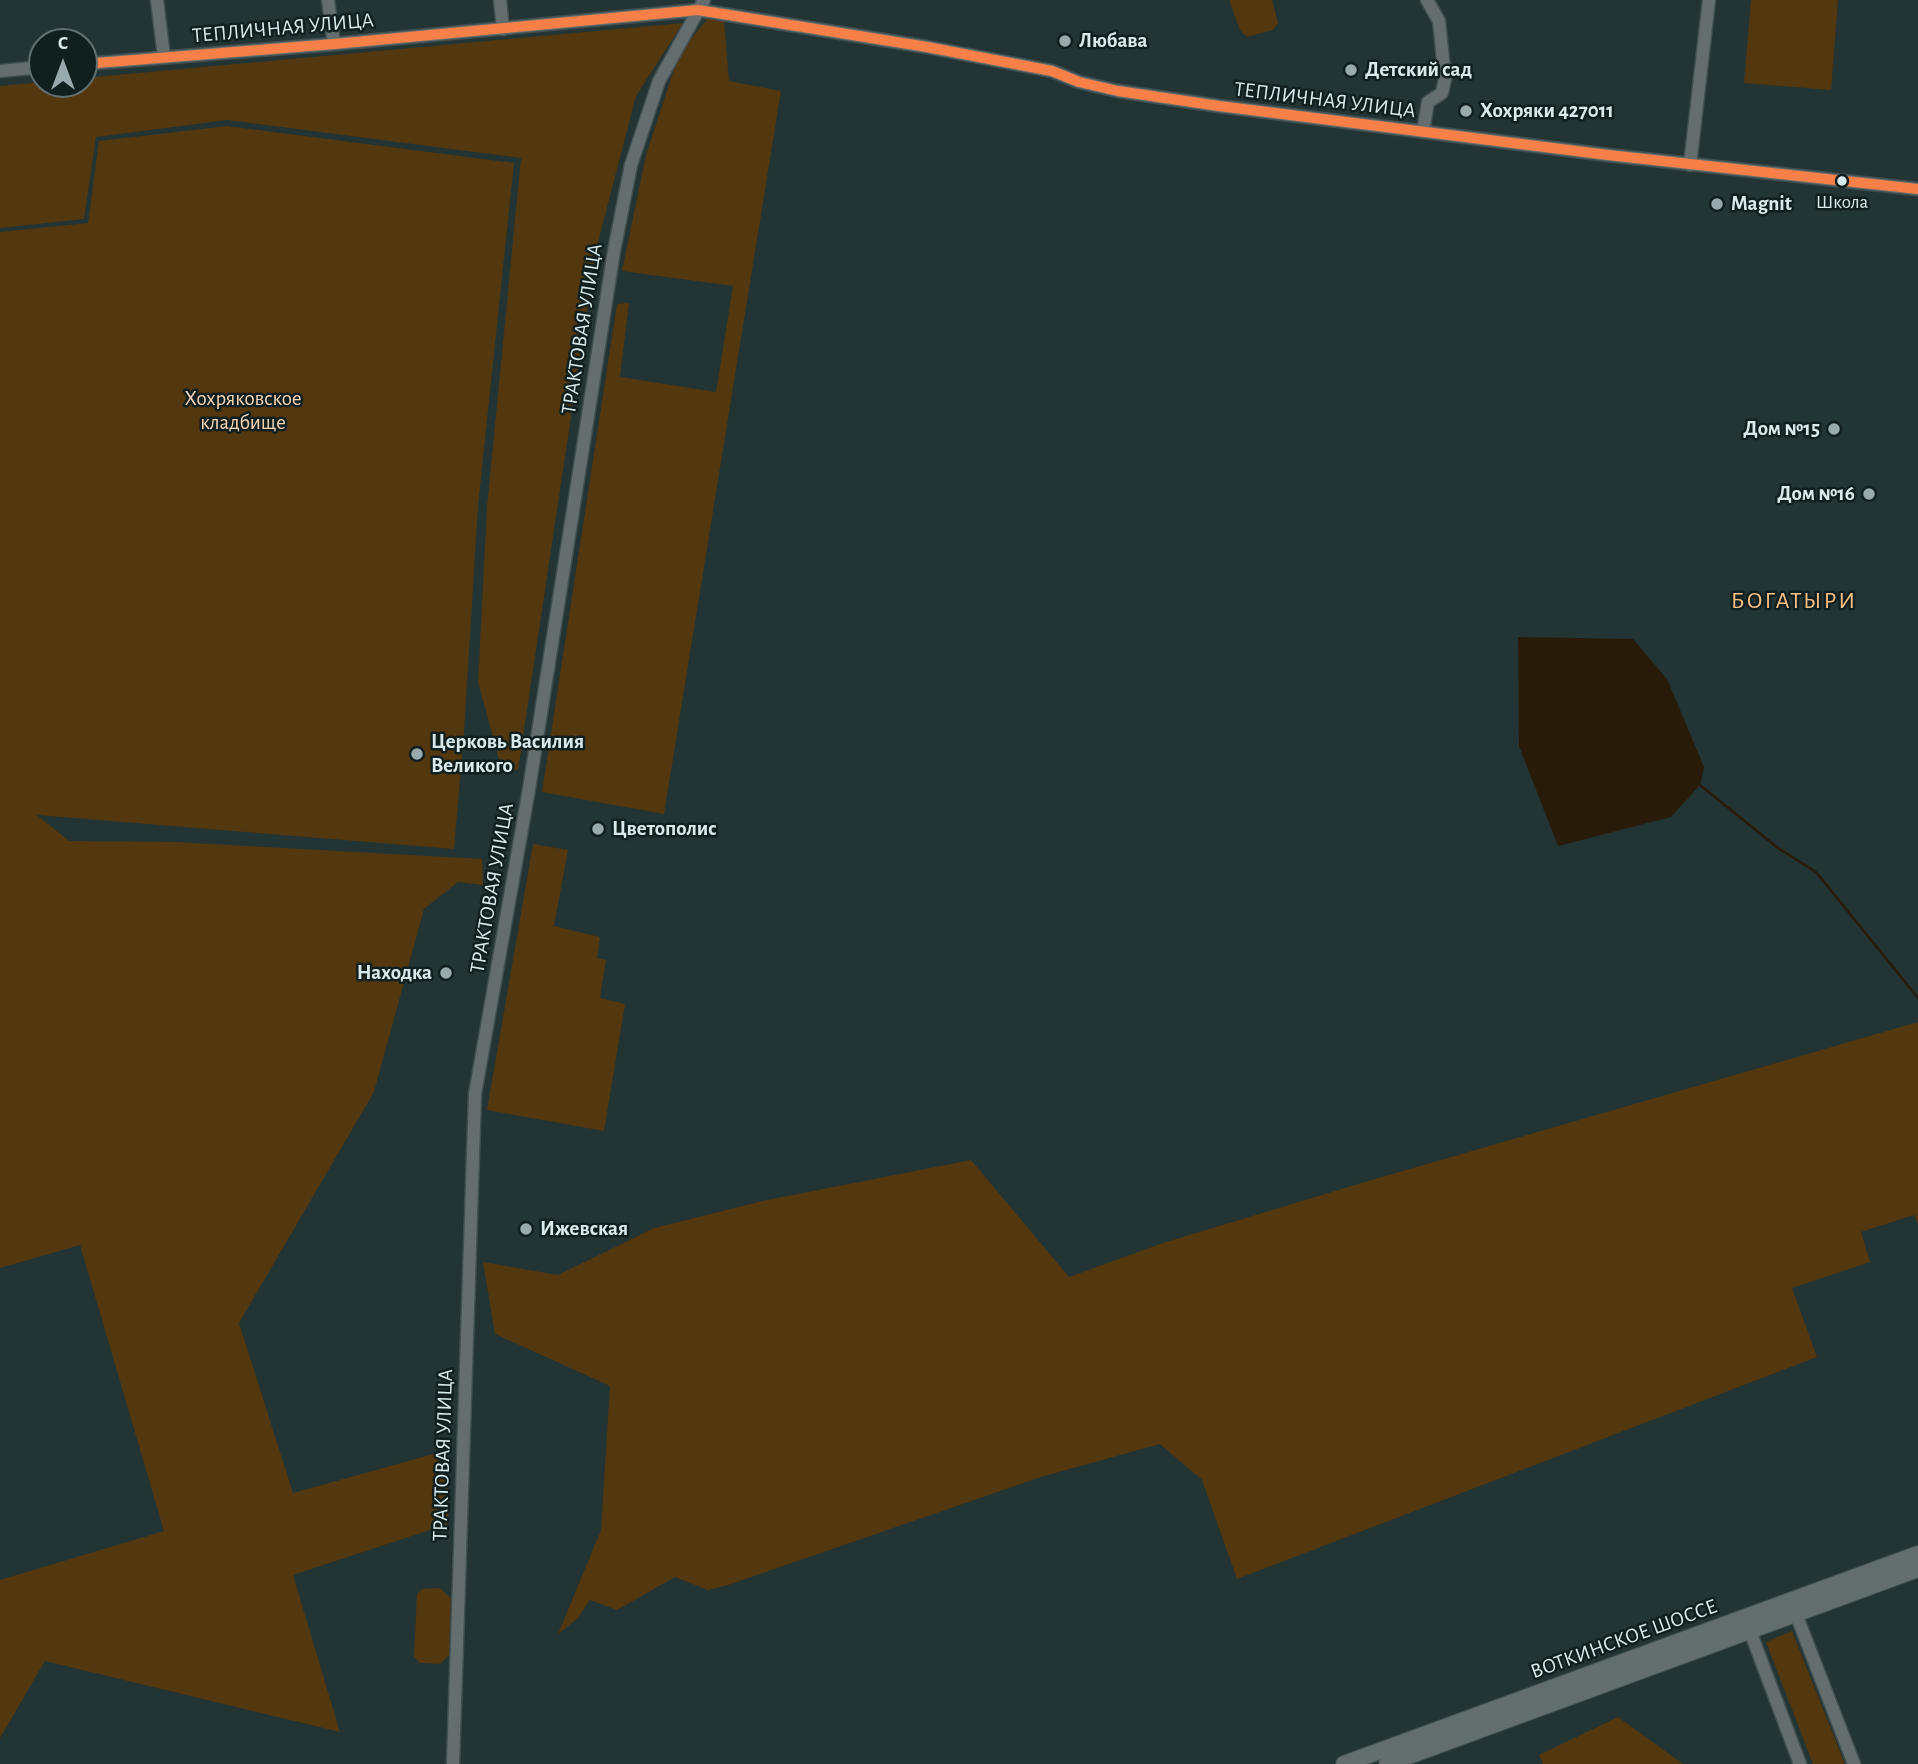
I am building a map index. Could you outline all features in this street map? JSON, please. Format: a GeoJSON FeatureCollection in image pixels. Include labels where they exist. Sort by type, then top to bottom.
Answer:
{"type":"FeatureCollection","features":[{"type":"Feature","properties":{"kind":"main road","name":"ВОТКИНСКОЕ ШОССЕ"},"geometry":{"type":"LineString","coordinates":[[1344,1764],[1918,1554]]}},
{"type":"Feature","properties":{"kind":"main road","name":"ВОТКИНСКОЕ ШОССЕ"},"geometry":{"type":"LineString","coordinates":[[1387,1764],[1918,1569]]}},
{"type":"Feature","properties":{"kind":"street"},"geometry":{"type":"LineString","coordinates":[[157,0],[164,57]]}},
{"type":"Feature","properties":{"kind":"street"},"geometry":{"type":"LineString","coordinates":[[328,0],[334,44]]}},
{"type":"Feature","properties":{"kind":"street"},"geometry":{"type":"LineString","coordinates":[[500,0],[503,29]]}},
{"type":"Feature","properties":{"kind":"street"},"geometry":{"type":"LineString","coordinates":[[1423,132],[1428,102],[1442,93],[1445,79],[1439,21],[1427,0]]}},
{"type":"Feature","properties":{"kind":"street"},"geometry":{"type":"LineString","coordinates":[[1690,165],[1709,0]]}},
{"type":"Feature","properties":{"kind":"street","name":"ТЕПЛИЧНАЯ УЛИЦА"},"geometry":{"type":"LineString","coordinates":[[98,63],[503,29],[664,6],[701,5],[1052,71],[1079,82],[1118,90],[1423,132],[1690,165],[1918,189]]}},
{"type":"Feature","properties":{"kind":"street","name":"ТРАКТОВАЯ УЛИЦА"},"geometry":{"type":"LineString","coordinates":[[453,1764],[475,1094],[526,810],[614,251],[631,165],[659,81],[701,5]]}},
{"type":"Feature","properties":{"kind":"street"},"geometry":{"type":"LineString","coordinates":[[0,71],[28,68]]}},
{"type":"Feature","properties":{"kind":"street"},"geometry":{"type":"LineString","coordinates":[[1796,1614],[1853,1764]]}},
{"type":"Feature","properties":{"kind":"street"},"geometry":{"type":"LineString","coordinates":[[1750,1631],[1800,1764]]}},
{"type":"Feature","properties":{"kind":"green space"},"geometry":{"type":"Polygon","coordinates":[[[1229,0],[1272,0],[1278,23],[1273,30],[1247,37],[1240,30],[1229,0]]]}},
{"type":"Feature","properties":{"kind":"green space"},"geometry":{"type":"Polygon","coordinates":[[[1751,0],[1838,0],[1831,90],[1744,83],[1751,0]]]}},
{"type":"Feature","properties":{"kind":"green space"},"geometry":{"type":"Polygon","coordinates":[[[708,18],[724,21],[729,81],[781,91],[664,814],[542,792],[617,304],[629,303],[620,377],[716,392],[733,286],[622,271],[646,155],[679,54],[708,18]]]}},
{"type":"Feature","properties":{"kind":"green space"},"geometry":{"type":"Polygon","coordinates":[[[683,23],[636,96],[596,250],[518,770],[502,770],[478,682],[487,507],[521,158],[227,120],[96,137],[84,219],[0,228],[0,86],[28,83],[28,98],[98,98],[98,77],[683,23]]]}},
{"type":"Feature","properties":{"kind":"green space","name":"Хохряковское кладбище"},"geometry":{"type":"Polygon","coordinates":[[[227,126],[514,163],[478,506],[454,849],[37,815],[69,841],[175,842],[482,859],[483,885],[458,882],[424,909],[374,1092],[239,1323],[293,1493],[448,1450],[448,1524],[293,1575],[340,1732],[45,1661],[0,1738],[0,1580],[164,1531],[80,1245],[0,1268],[0,232],[88,223],[99,141],[227,126]]]}},
{"type":"Feature","properties":{"kind":"green space"},"geometry":{"type":"Polygon","coordinates":[[[533,844],[568,850],[554,926],[600,937],[597,958],[606,960],[600,998],[625,1004],[604,1131],[487,1110],[533,844]]]}},
{"type":"Feature","properties":{"kind":"green space"},"geometry":{"type":"Polygon","coordinates":[[[1918,1022],[1918,1224],[1914,1215],[1861,1232],[1870,1262],[1792,1288],[1817,1357],[1237,1579],[1202,1480],[1160,1444],[1041,1477],[728,1585],[708,1590],[675,1577],[617,1610],[590,1600],[578,1618],[558,1634],[601,1530],[610,1386],[495,1334],[483,1262],[558,1275],[654,1228],[762,1201],[971,1160],[1069,1277],[1163,1243],[1368,1181],[1918,1022]]]}},
{"type":"Feature","properties":{"kind":"green space"},"geometry":{"type":"Polygon","coordinates":[[[440,1588],[451,1598],[449,1655],[440,1664],[420,1663],[414,1657],[417,1594],[422,1589],[440,1588]]]}},
{"type":"Feature","properties":{"kind":"green space"},"geometry":{"type":"Polygon","coordinates":[[[1792,1631],[1845,1764],[1813,1764],[1766,1642],[1792,1631]]]}},
{"type":"Feature","properties":{"kind":"green space"},"geometry":{"type":"Polygon","coordinates":[[[1618,1717],[1683,1764],[1543,1764],[1539,1755],[1618,1717]]]}},
{"type":"Feature","properties":{"kind":"shaded area"},"geometry":{"type":"Polygon","coordinates":[[[1518,637],[1633,639],[1667,679],[1704,767],[1700,785],[1671,817],[1558,846],[1519,746],[1518,637]]]}},
{"type":"Feature","properties":{"kind":"waterway"},"geometry":{"type":"LineString","coordinates":[[1700,785],[1778,848],[1816,872],[1918,998]]}},
{"type":"Feature","properties":{"kind":"transit line"},"geometry":{"type":"LineString","coordinates":[[98,63],[698,10],[927,47],[1052,71],[1079,82],[1118,91],[1219,106],[1608,155],[1918,189]]}},
{"type":"Feature","properties":{"kind":"place","name":"Любава"},"geometry":{"type":"Point","coordinates":[1065,41]}},
{"type":"Feature","properties":{"kind":"place","name":"Детский сад"},"geometry":{"type":"Point","coordinates":[1351,70]}},
{"type":"Feature","properties":{"kind":"place","name":"Хохряки 427011"},"geometry":{"type":"Point","coordinates":[1466,111]}},
{"type":"Feature","properties":{"kind":"place","name":"Школа"},"geometry":{"type":"Point","coordinates":[1842,181]}},
{"type":"Feature","properties":{"kind":"place","name":"Magnit"},"geometry":{"type":"Point","coordinates":[1717,204]}},
{"type":"Feature","properties":{"kind":"place","name":"Дом №15"},"geometry":{"type":"Point","coordinates":[1834,429]}},
{"type":"Feature","properties":{"kind":"place","name":"Дом №16"},"geometry":{"type":"Point","coordinates":[1869,494]}},
{"type":"Feature","properties":{"kind":"place","name":"Церковь Василия Великого"},"geometry":{"type":"Point","coordinates":[417,754]}},
{"type":"Feature","properties":{"kind":"place","name":"Цветополис"},"geometry":{"type":"Point","coordinates":[598,829]}},
{"type":"Feature","properties":{"kind":"place","name":"Находка"},"geometry":{"type":"Point","coordinates":[446,973]}},
{"type":"Feature","properties":{"kind":"place","name":"Ижевская"},"geometry":{"type":"Point","coordinates":[526,1229]}},
{"type":"Feature","properties":{"kind":"district","name":"БОГАТЫРИ"},"geometry":{"type":"Point","coordinates":[1794,601]}}]}
